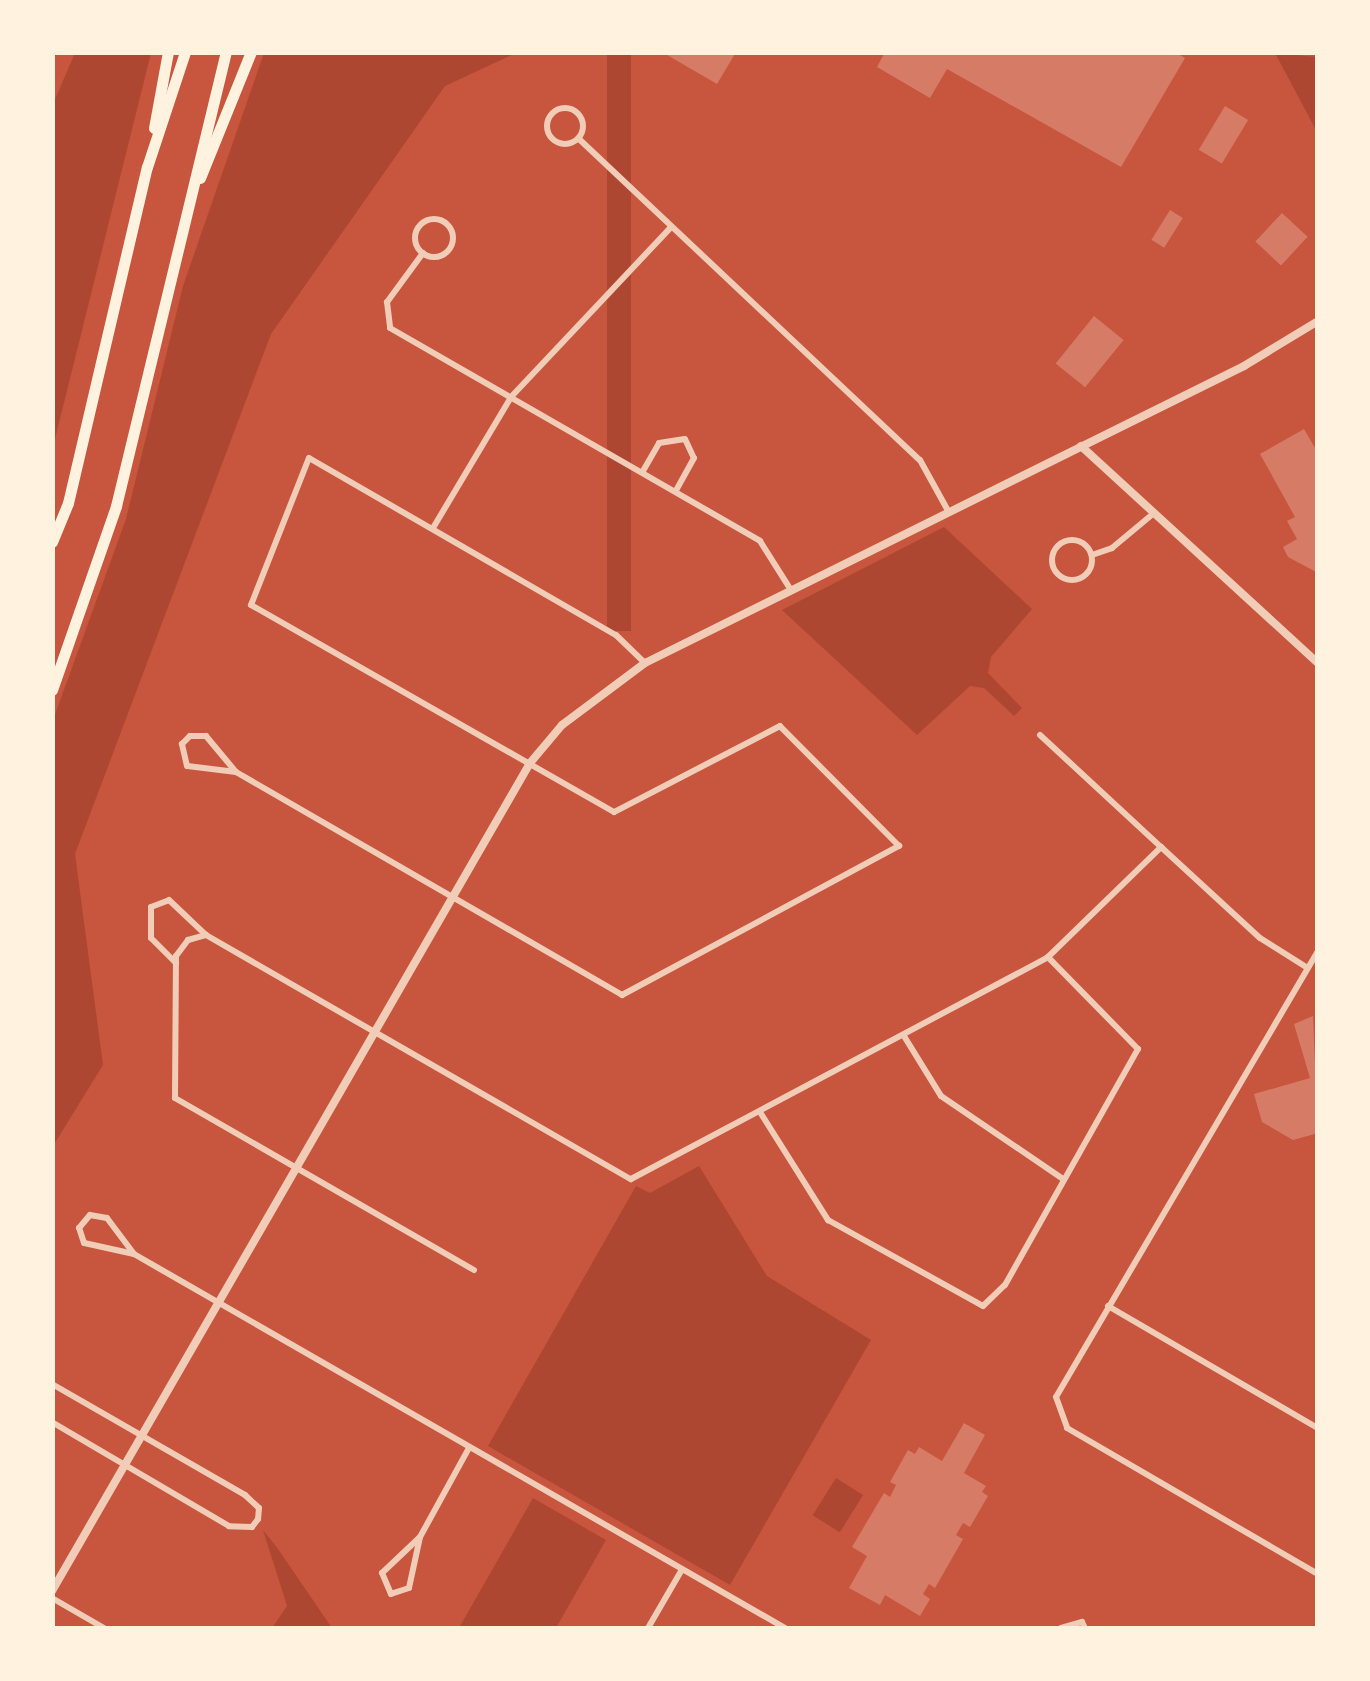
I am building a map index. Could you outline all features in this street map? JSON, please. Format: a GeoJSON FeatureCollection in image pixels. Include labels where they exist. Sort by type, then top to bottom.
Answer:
{"type":"FeatureCollection","features":[{"type":"Feature","properties":{"kind":"highway"},"geometry":{"type":"LineString","coordinates":[[52,542],[68,503],[147,166],[168,52]]}},
{"type":"Feature","properties":{"kind":"highway"},"geometry":{"type":"LineString","coordinates":[[147,166],[185,52]]}},
{"type":"Feature","properties":{"kind":"highway"},"geometry":{"type":"LineString","coordinates":[[52,690],[116,506],[226,52]]}},
{"type":"Feature","properties":{"kind":"highway"},"geometry":{"type":"LineString","coordinates":[[182,224],[250,52]]}},
{"type":"Feature","properties":{"kind":"street"},"geometry":{"type":"LineString","coordinates":[[566,108],[577,112],[584,128],[579,138],[562,144],[552,138],[550,116],[566,108]]}},
{"type":"Feature","properties":{"kind":"street"},"geometry":{"type":"LineString","coordinates":[[579,138],[920,460],[947,509]]}},
{"type":"Feature","properties":{"kind":"street"},"geometry":{"type":"LineString","coordinates":[[423,253],[416,244],[418,226],[434,218],[446,223],[453,240],[447,251],[423,253],[387,302],[390,328],[760,540],[789,588]]}},
{"type":"Feature","properties":{"kind":"street"},"geometry":{"type":"LineString","coordinates":[[433,528],[512,397],[670,227]]}},
{"type":"Feature","properties":{"kind":"street"},"geometry":{"type":"LineString","coordinates":[[104,1628],[52,1595],[530,763],[596,694],[645,663],[947,509],[1244,366],[1318,322]]}},
{"type":"Feature","properties":{"kind":"street"},"geometry":{"type":"LineString","coordinates":[[644,471],[659,443],[684,440],[694,458],[676,490]]}},
{"type":"Feature","properties":{"kind":"street"},"geometry":{"type":"LineString","coordinates":[[1080,446],[1318,664]]}},
{"type":"Feature","properties":{"kind":"street"},"geometry":{"type":"LineString","coordinates":[[236,772],[188,766],[182,744],[190,736],[206,736],[236,772],[622,995],[899,846],[780,726],[614,812],[251,606],[309,458],[616,634],[645,663]]}},
{"type":"Feature","properties":{"kind":"street"},"geometry":{"type":"LineString","coordinates":[[1092,555],[1112,548],[1154,513]]}},
{"type":"Feature","properties":{"kind":"street"},"geometry":{"type":"LineString","coordinates":[[1070,540],[1092,555],[1088,573],[1078,580],[1066,580],[1053,566],[1058,546],[1070,540]]}},
{"type":"Feature","properties":{"kind":"street"},"geometry":{"type":"LineString","coordinates":[[1040,735],[1260,938],[1306,967]]}},
{"type":"Feature","properties":{"kind":"street"},"geometry":{"type":"LineString","coordinates":[[176,963],[151,938],[151,907],[169,900],[206,934],[631,1179],[1048,957],[1161,848]]}},
{"type":"Feature","properties":{"kind":"street"},"geometry":{"type":"LineString","coordinates":[[206,934],[188,940],[176,963],[175,1098],[474,1270]]}},
{"type":"Feature","properties":{"kind":"street"},"geometry":{"type":"LineString","coordinates":[[1318,951],[1056,1397],[1067,1428],[1318,1574]]}},
{"type":"Feature","properties":{"kind":"street"},"geometry":{"type":"LineString","coordinates":[[760,1112],[828,1220],[982,1306],[1005,1285],[1138,1049],[1048,957]]}},
{"type":"Feature","properties":{"kind":"street"},"geometry":{"type":"LineString","coordinates":[[904,1036],[941,1096],[1063,1179]]}},
{"type":"Feature","properties":{"kind":"street"},"geometry":{"type":"LineString","coordinates":[[134,1254],[107,1218],[90,1215],[82,1222],[79,1233],[88,1246],[134,1254],[785,1628]]}},
{"type":"Feature","properties":{"kind":"street"},"geometry":{"type":"LineString","coordinates":[[1108,1306],[1318,1428]]}},
{"type":"Feature","properties":{"kind":"street"},"geometry":{"type":"LineString","coordinates":[[52,1384],[245,1495],[258,1508],[258,1519],[252,1527],[230,1526],[52,1422]]}},
{"type":"Feature","properties":{"kind":"street"},"geometry":{"type":"LineString","coordinates":[[420,1538],[382,1573],[386,1591],[409,1588],[420,1538],[470,1448]]}},
{"type":"Feature","properties":{"kind":"street"},"geometry":{"type":"LineString","coordinates":[[648,1628],[681,1571]]}},
{"type":"Feature","properties":{"kind":"street"},"geometry":{"type":"LineString","coordinates":[[1061,1628],[1082,1622],[1086,1628]]}},
{"type":"Feature","properties":{"kind":"shaded area"},"geometry":{"type":"Polygon","coordinates":[[[75,53],[151,53],[53,447],[53,104],[75,53]]]}},
{"type":"Feature","properties":{"kind":"shaded area"},"geometry":{"type":"Polygon","coordinates":[[[264,53],[516,53],[445,86],[271,334],[75,854],[103,1065],[53,1146],[53,720],[126,519],[183,286],[264,53]]]}},
{"type":"Feature","properties":{"kind":"shaded area"},"geometry":{"type":"Polygon","coordinates":[[[607,53],[631,53],[631,631],[607,631],[607,53]]]}},
{"type":"Feature","properties":{"kind":"shaded area"},"geometry":{"type":"Polygon","coordinates":[[[1275,53],[1317,57],[1317,132],[1275,53]]]}},
{"type":"Feature","properties":{"kind":"shaded area"},"geometry":{"type":"Polygon","coordinates":[[[944,527],[1032,609],[991,657],[988,673],[1022,708],[1014,716],[984,688],[970,686],[917,735],[782,610],[944,527]]]}},
{"type":"Feature","properties":{"kind":"shaded area"},"geometry":{"type":"Polygon","coordinates":[[[699,1166],[767,1276],[871,1340],[730,1585],[488,1446],[636,1186],[650,1193],[699,1166]]]}},
{"type":"Feature","properties":{"kind":"shaded area"},"geometry":{"type":"Polygon","coordinates":[[[836,1478],[863,1495],[840,1532],[813,1515],[836,1478]]]}},
{"type":"Feature","properties":{"kind":"shaded area"},"geometry":{"type":"Polygon","coordinates":[[[533,1498],[606,1540],[556,1628],[459,1628],[533,1498]]]}},
{"type":"Feature","properties":{"kind":"shaded area"},"geometry":{"type":"Polygon","coordinates":[[[263,1530],[332,1628],[272,1628],[287,1606],[263,1530]]]}},
{"type":"Feature","properties":{"kind":"building"},"geometry":{"type":"Polygon","coordinates":[[[662,52],[736,52],[717,84],[662,52]]]}},
{"type":"Feature","properties":{"kind":"building"},"geometry":{"type":"Polygon","coordinates":[[[885,52],[1175,52],[1185,58],[1121,167],[947,69],[930,98],[877,67],[885,52]]]}},
{"type":"Feature","properties":{"kind":"building"},"geometry":{"type":"Polygon","coordinates":[[[1225,106],[1248,120],[1222,164],[1199,150],[1225,106]]]}},
{"type":"Feature","properties":{"kind":"building"},"geometry":{"type":"Polygon","coordinates":[[[1170,210],[1183,218],[1164,248],[1151,240],[1170,210]]]}},
{"type":"Feature","properties":{"kind":"building"},"geometry":{"type":"Polygon","coordinates":[[[1282,213],[1308,237],[1281,265],[1255,242],[1282,213]]]}},
{"type":"Feature","properties":{"kind":"building"},"geometry":{"type":"Polygon","coordinates":[[[1094,316],[1124,340],[1085,387],[1056,363],[1094,316]]]}},
{"type":"Feature","properties":{"kind":"building"},"geometry":{"type":"Polygon","coordinates":[[[1304,429],[1318,453],[1318,573],[1288,557],[1283,547],[1297,539],[1287,521],[1295,517],[1260,454],[1304,429]]]}},
{"type":"Feature","properties":{"kind":"building"},"geometry":{"type":"Polygon","coordinates":[[[1313,1016],[1318,1133],[1293,1140],[1262,1122],[1254,1094],[1310,1078],[1294,1024],[1313,1016]]]}},
{"type":"Feature","properties":{"kind":"building"},"geometry":{"type":"Polygon","coordinates":[[[964,1423],[985,1435],[964,1473],[986,1486],[982,1492],[988,1496],[970,1527],[963,1523],[956,1535],[963,1539],[935,1588],[929,1584],[923,1594],[930,1599],[920,1616],[885,1595],[880,1605],[849,1588],[867,1556],[852,1547],[884,1493],[890,1497],[896,1485],[890,1482],[908,1450],[915,1454],[919,1447],[942,1461],[964,1423]]]}}]}
